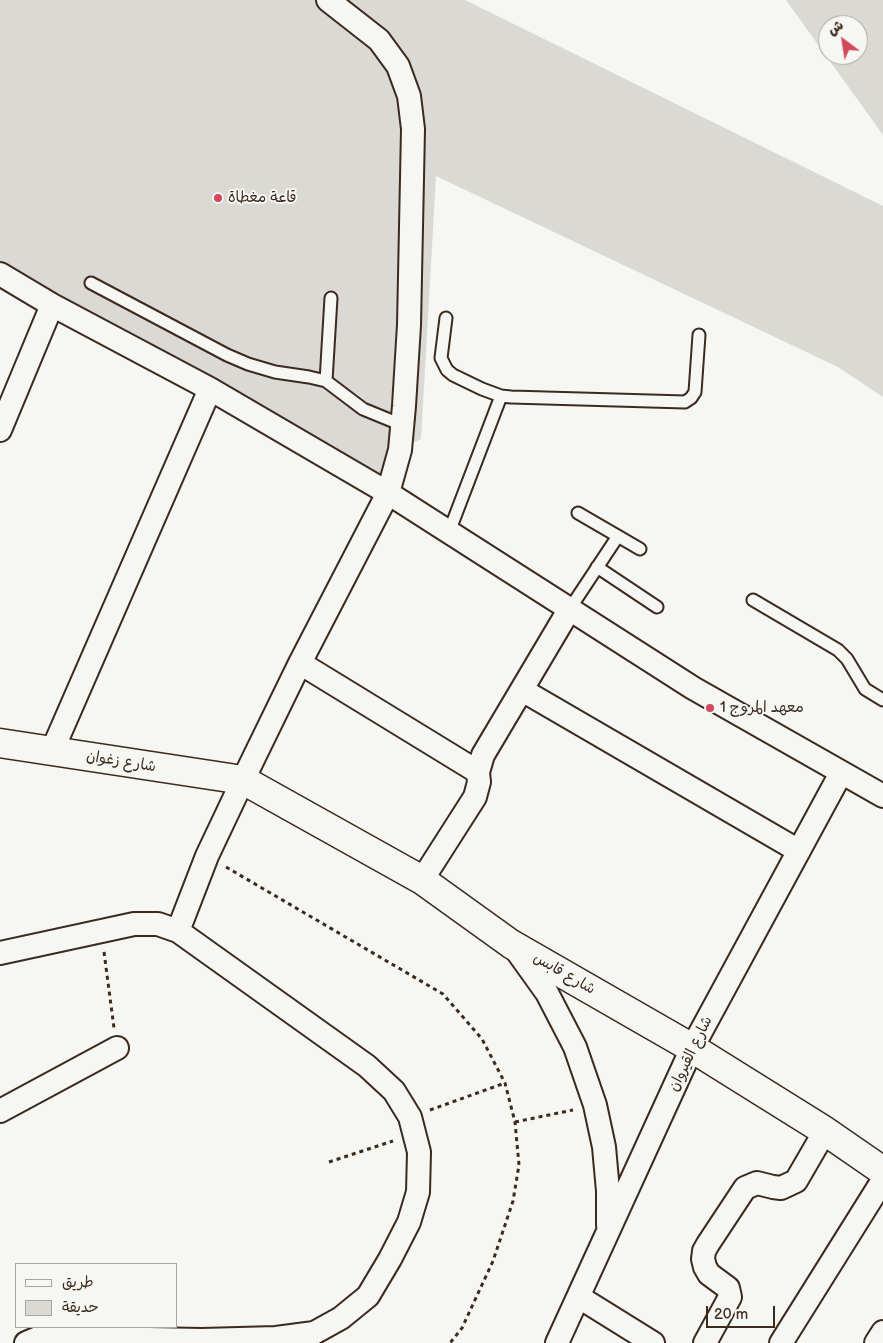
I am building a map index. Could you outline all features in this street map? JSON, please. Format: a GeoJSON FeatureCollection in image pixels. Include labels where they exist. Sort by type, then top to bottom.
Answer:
{"type":"FeatureCollection","features":[{"type":"Feature","properties":{"kind":"street"},"geometry":{"type":"LineString","coordinates":[[178,931],[207,856],[243,780],[300,663],[388,493],[400,450],[409,325],[411,260],[413,128],[409,96],[398,66],[378,40],[328,0]]}},
{"type":"Feature","properties":{"kind":"street"},"geometry":{"type":"LineString","coordinates":[[0,274],[52,305],[210,389],[388,493],[693,688],[883,796]]}},
{"type":"Feature","properties":{"kind":"street"},"geometry":{"type":"LineString","coordinates":[[0,430],[52,305]]}},
{"type":"Feature","properties":{"kind":"street"},"geometry":{"type":"LineString","coordinates":[[52,751],[210,389]]}},
{"type":"Feature","properties":{"kind":"street"},"geometry":{"type":"LineString","coordinates":[[422,880],[475,797],[479,782],[478,772],[483,755],[570,610]]}},
{"type":"Feature","properties":{"kind":"street"},"geometry":{"type":"LineString","coordinates":[[300,663],[478,772]]}},
{"type":"Feature","properties":{"kind":"street"},"geometry":{"type":"LineString","coordinates":[[522,690],[799,851]]}},
{"type":"Feature","properties":{"kind":"street","name":"شارع زغوان"},"geometry":{"type":"LineString","coordinates":[[0,743],[243,780]]}},
{"type":"Feature","properties":{"kind":"street","name":"شارع القيروان"},"geometry":{"type":"LineString","coordinates":[[558,1343],[692,1048],[841,773]]}},
{"type":"Feature","properties":{"kind":"street","name":"شارع قابس"},"geometry":{"type":"LineString","coordinates":[[243,780],[422,880],[511,944],[692,1048],[825,1131],[883,1171]]}},
{"type":"Feature","properties":{"kind":"street"},"geometry":{"type":"LineString","coordinates":[[0,953],[134,924],[158,924],[178,931],[367,1066],[394,1091],[412,1126],[418,1152],[418,1192],[409,1222],[390,1259],[368,1296],[341,1318],[314,1333],[276,1338],[202,1340],[40,1337],[26,1343]]}},
{"type":"Feature","properties":{"kind":"street"},"geometry":{"type":"LineString","coordinates":[[511,944],[547,993],[571,1040],[595,1105],[606,1165],[608,1234]]}},
{"type":"Feature","properties":{"kind":"street"},"geometry":{"type":"LineString","coordinates":[[0,1112],[117,1048]]}},
{"type":"Feature","properties":{"kind":"street"},"geometry":{"type":"LineString","coordinates":[[705,1343],[730,1297],[728,1288],[709,1274],[705,1267],[704,1251],[745,1188],[756,1183],[781,1188],[796,1181],[825,1131]]}},
{"type":"Feature","properties":{"kind":"street"},"geometry":{"type":"LineString","coordinates":[[781,1343],[883,1180]]}},
{"type":"Feature","properties":{"kind":"street"},"geometry":{"type":"LineString","coordinates":[[579,1298],[653,1343]]}},
{"type":"Feature","properties":{"kind":"street"},"geometry":{"type":"LineString","coordinates":[[876,1343],[883,1332]]}},
{"type":"Feature","properties":{"kind":"lane"},"geometry":{"type":"LineString","coordinates":[[91,284],[227,355],[275,372],[326,381],[363,409],[402,424]]}},
{"type":"Feature","properties":{"kind":"lane"},"geometry":{"type":"LineString","coordinates":[[326,381],[331,298]]}},
{"type":"Feature","properties":{"kind":"lane"},"geometry":{"type":"LineString","coordinates":[[446,318],[441,358],[447,370],[475,386],[501,396],[685,402],[695,392],[699,335]]}},
{"type":"Feature","properties":{"kind":"lane"},"geometry":{"type":"LineString","coordinates":[[449,532],[501,396]]}},
{"type":"Feature","properties":{"kind":"lane"},"geometry":{"type":"LineString","coordinates":[[578,513],[640,549]]}},
{"type":"Feature","properties":{"kind":"lane"},"geometry":{"type":"LineString","coordinates":[[570,610],[618,536]]}},
{"type":"Feature","properties":{"kind":"lane"},"geometry":{"type":"LineString","coordinates":[[597,567],[657,607]]}},
{"type":"Feature","properties":{"kind":"lane"},"geometry":{"type":"LineString","coordinates":[[753,600],[838,650],[847,659],[865,689],[883,700]]}},
{"type":"Feature","properties":{"kind":"path"},"geometry":{"type":"LineString","coordinates":[[207,856],[443,994],[482,1039],[505,1083],[515,1122],[519,1166],[513,1201],[493,1261],[462,1328],[450,1343]]}},
{"type":"Feature","properties":{"kind":"path"},"geometry":{"type":"LineString","coordinates":[[101,932],[117,1048]]}},
{"type":"Feature","properties":{"kind":"path"},"geometry":{"type":"LineString","coordinates":[[329,1162],[505,1083]]}},
{"type":"Feature","properties":{"kind":"path"},"geometry":{"type":"LineString","coordinates":[[515,1122],[595,1105]]}},
{"type":"Feature","properties":{"kind":"green space"},"geometry":{"type":"Polygon","coordinates":[[[0,0],[465,0],[883,206],[883,397],[838,367],[436,176],[421,439],[395,451],[386,486],[0,275],[0,0]]]}},
{"type":"Feature","properties":{"kind":"green space"},"geometry":{"type":"Polygon","coordinates":[[[786,0],[883,0],[883,135],[833,65],[868,65],[868,15],[818,15],[818,45],[786,0]]]}},
{"type":"Feature","properties":{"kind":"place","name":"قاعة مغطاة"},"geometry":{"type":"Point","coordinates":[218,198]}},
{"type":"Feature","properties":{"kind":"place","name":"معهد المروج 1"},"geometry":{"type":"Point","coordinates":[710,708]}}]}
